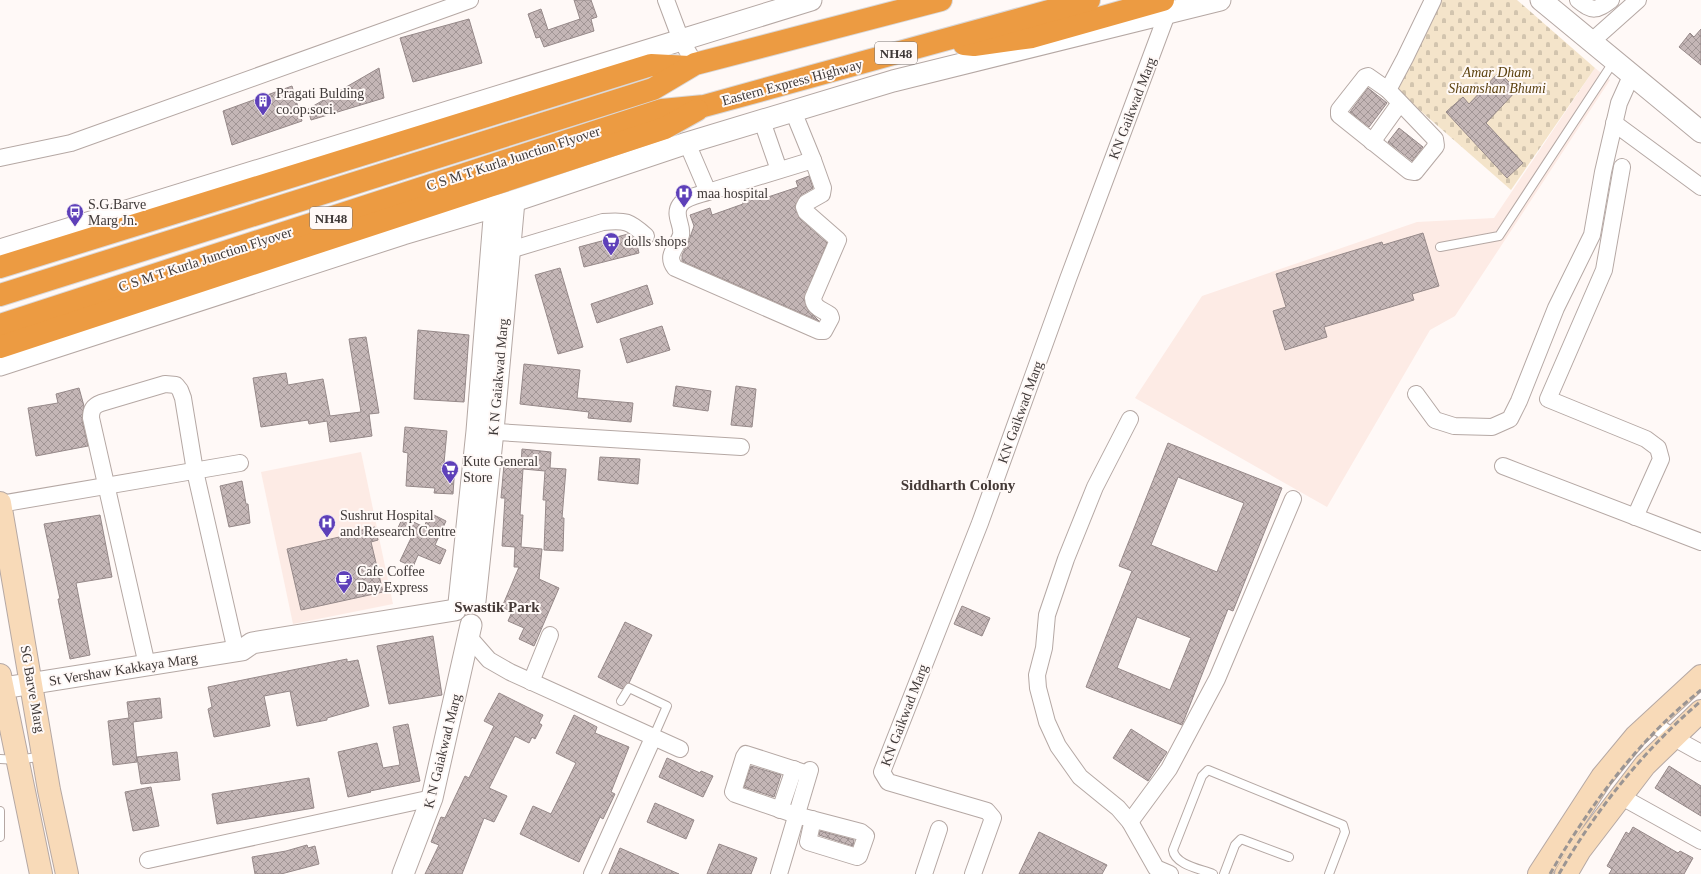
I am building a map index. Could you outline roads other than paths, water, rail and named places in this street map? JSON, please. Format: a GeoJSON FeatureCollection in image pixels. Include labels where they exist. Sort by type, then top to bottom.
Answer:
{"type":"FeatureCollection","features":[{"type":"Feature","properties":{"kind":"highway","name":"NH48"},"geometry":{"type":"LineString","coordinates":[[692,66],[941,0]]}},
{"type":"Feature","properties":{"kind":"highway","name":"Eastern Express Highway"},"geometry":{"type":"LineString","coordinates":[[704,106],[1089,0]]}},
{"type":"Feature","properties":{"kind":"highway"},"geometry":{"type":"LineString","coordinates":[[936,42],[974,45],[1032,37],[1165,7]]}},
{"type":"Feature","properties":{"kind":"highway"},"geometry":{"type":"LineString","coordinates":[[0,267],[651,65],[692,66]]}},
{"type":"Feature","properties":{"kind":"highway","name":"C S M T Kurla Junction Flyover"},"geometry":{"type":"LineString","coordinates":[[0,295],[653,89],[692,66]]}},
{"type":"Feature","properties":{"kind":"highway","name":"C S M T Kurla Junction Flyover"},"geometry":{"type":"LineString","coordinates":[[0,325],[662,110],[704,106]]}},
{"type":"Feature","properties":{"kind":"highway"},"geometry":{"type":"LineString","coordinates":[[0,347],[665,128],[704,106]]}},
{"type":"Feature","properties":{"kind":"main road","name":"SG Barve Marg"},"geometry":{"type":"LineString","coordinates":[[0,504],[44,756],[67,874]]}},
{"type":"Feature","properties":{"kind":"main road"},"geometry":{"type":"LineString","coordinates":[[1539,874],[1602,777],[1636,736],[1701,676]]}},
{"type":"Feature","properties":{"kind":"main road"},"geometry":{"type":"LineString","coordinates":[[2,681],[9,760],[41,874]]}},
{"type":"Feature","properties":{"kind":"main road"},"geometry":{"type":"LineString","coordinates":[[1566,874],[1580,850],[1645,765],[1701,711]]}},
{"type":"Feature","properties":{"kind":"street"},"geometry":{"type":"LineString","coordinates":[[0,158],[71,143],[470,0]]}},
{"type":"Feature","properties":{"kind":"street"},"geometry":{"type":"LineString","coordinates":[[666,0],[692,66]]}},
{"type":"Feature","properties":{"kind":"street"},"geometry":{"type":"LineString","coordinates":[[0,250],[811,0]]}},
{"type":"Feature","properties":{"kind":"street"},"geometry":{"type":"LineString","coordinates":[[0,365],[403,234],[505,204],[686,143],[932,71],[1165,7],[1220,0]]}},
{"type":"Feature","properties":{"kind":"street"},"geometry":{"type":"LineString","coordinates":[[1388,90],[1433,0]]}},
{"type":"Feature","properties":{"kind":"street"},"geometry":{"type":"LineString","coordinates":[[1541,0],[1701,132]]}},
{"type":"Feature","properties":{"kind":"street"},"geometry":{"type":"LineString","coordinates":[[1572,25],[1583,3],[1599,8],[1611,0]]}},
{"type":"Feature","properties":{"kind":"street"},"geometry":{"type":"LineString","coordinates":[[1592,41],[1630,3]]}},
{"type":"Feature","properties":{"kind":"street","name":"KN Gaikwad Marg"},"geometry":{"type":"LineString","coordinates":[[973,874],[993,818],[987,811],[888,782],[882,772],[980,523],[1165,7]]}},
{"type":"Feature","properties":{"kind":"street"},"geometry":{"type":"LineString","coordinates":[[1416,394],[1435,420],[1454,426],[1492,427],[1510,419],[1556,308],[1592,235],[1603,172],[1614,123],[1619,103],[1632,74]]}},
{"type":"Feature","properties":{"kind":"street"},"geometry":{"type":"LineString","coordinates":[[1367,76],[1388,90],[1435,139],[1436,146],[1418,169],[1411,172],[1339,116],[1338,112],[1367,76]]}},
{"type":"Feature","properties":{"kind":"street"},"geometry":{"type":"LineString","coordinates":[[1372,142],[1400,103]]}},
{"type":"Feature","properties":{"kind":"street"},"geometry":{"type":"LineString","coordinates":[[793,111],[813,160],[823,188],[822,194],[806,203],[804,207],[806,212],[838,240],[813,298],[813,304],[830,314],[831,318],[824,331],[819,331],[675,268],[671,263],[671,254],[680,236],[677,213],[684,201],[708,192],[813,160]]}},
{"type":"Feature","properties":{"kind":"street"},"geometry":{"type":"LineString","coordinates":[[762,121],[779,170]]}},
{"type":"Feature","properties":{"kind":"street"},"geometry":{"type":"LineString","coordinates":[[1614,123],[1701,187]]}},
{"type":"Feature","properties":{"kind":"street"},"geometry":{"type":"LineString","coordinates":[[686,143],[708,192]]}},
{"type":"Feature","properties":{"kind":"street"},"geometry":{"type":"LineString","coordinates":[[1548,399],[1604,270],[1622,167]]}},
{"type":"Feature","properties":{"kind":"street","name":"K N Gaiakwad Marg"},"geometry":{"type":"LineString","coordinates":[[403,874],[432,798],[464,616],[485,431],[505,204]]}},
{"type":"Feature","properties":{"kind":"street"},"geometry":{"type":"LineString","coordinates":[[500,253],[603,222],[616,221],[631,223],[646,236]]}},
{"type":"Feature","properties":{"kind":"street"},"geometry":{"type":"LineString","coordinates":[[147,666],[106,486],[91,411],[95,405],[165,384],[176,385],[183,398],[195,471],[239,651]]}},
{"type":"Feature","properties":{"kind":"street"},"geometry":{"type":"LineString","coordinates":[[1524,388],[1646,439],[1658,448],[1661,459],[1635,517]]}},
{"type":"Feature","properties":{"kind":"street"},"geometry":{"type":"LineString","coordinates":[[1130,419],[1095,488],[1066,560],[1047,615],[1044,648],[1037,675],[1038,688],[1047,722],[1058,746],[1080,777],[1113,804],[1130,822],[1156,868],[1170,874]]}},
{"type":"Feature","properties":{"kind":"street"},"geometry":{"type":"LineString","coordinates":[[485,431],[741,447]]}},
{"type":"Feature","properties":{"kind":"street"},"geometry":{"type":"LineString","coordinates":[[0,504],[240,463]]}},
{"type":"Feature","properties":{"kind":"street"},"geometry":{"type":"LineString","coordinates":[[1503,466],[1701,542]]}},
{"type":"Feature","properties":{"kind":"street"},"geometry":{"type":"LineString","coordinates":[[1130,822],[1169,769],[1217,679],[1293,499]]}},
{"type":"Feature","properties":{"kind":"street"},"geometry":{"type":"LineString","coordinates":[[464,616],[489,660],[531,682],[680,749]]}},
{"type":"Feature","properties":{"kind":"street","name":"St Vershaw Kakkaya Marg"},"geometry":{"type":"LineString","coordinates":[[2,681],[32,684],[239,651],[252,643],[291,643],[390,626],[464,616]]}},
{"type":"Feature","properties":{"kind":"street"},"geometry":{"type":"LineString","coordinates":[[531,682],[550,635]]}},
{"type":"Feature","properties":{"kind":"street"},"geometry":{"type":"LineString","coordinates":[[1651,722],[1674,738],[1701,753]]}},
{"type":"Feature","properties":{"kind":"street"},"geometry":{"type":"LineString","coordinates":[[592,874],[654,738]]}},
{"type":"Feature","properties":{"kind":"street"},"geometry":{"type":"LineString","coordinates":[[804,771],[749,754],[744,757],[734,793],[812,820]]}},
{"type":"Feature","properties":{"kind":"street"},"geometry":{"type":"LineString","coordinates":[[780,810],[804,771]]}},
{"type":"Feature","properties":{"kind":"street"},"geometry":{"type":"LineString","coordinates":[[780,874],[796,815],[804,771]]}},
{"type":"Feature","properties":{"kind":"street"},"geometry":{"type":"LineString","coordinates":[[1620,796],[1701,841]]}},
{"type":"Feature","properties":{"kind":"street"},"geometry":{"type":"LineString","coordinates":[[148,860],[432,798]]}},
{"type":"Feature","properties":{"kind":"street"},"geometry":{"type":"LineString","coordinates":[[924,874],[939,829]]}},
{"type":"Feature","properties":{"kind":"lane"},"geometry":{"type":"LineString","coordinates":[[1440,247],[1499,236],[1614,60]]}},
{"type":"Feature","properties":{"kind":"lane"},"geometry":{"type":"LineString","coordinates":[[622,701],[629,688],[667,706],[654,738]]}},
{"type":"Feature","properties":{"kind":"lane"},"geometry":{"type":"LineString","coordinates":[[9,760],[44,756]]}},
{"type":"Feature","properties":{"kind":"lane"},"geometry":{"type":"LineString","coordinates":[[1213,874],[1179,860],[1174,854],[1173,850],[1202,776],[1208,770],[1342,825],[1345,832],[1328,874]]}},
{"type":"Feature","properties":{"kind":"lane"},"geometry":{"type":"LineString","coordinates":[[0,812],[0,837]]}},
{"type":"Feature","properties":{"kind":"lane"},"geometry":{"type":"LineString","coordinates":[[1224,874],[1235,845],[1241,839],[1289,857]]}},
{"type":"Feature","properties":{"kind":"railway"},"geometry":{"type":"LineString","coordinates":[[1550,874],[1565,848],[1617,775],[1656,730],[1701,690]]}},
{"type":"Feature","properties":{"kind":"railway"},"geometry":{"type":"LineString","coordinates":[[1559,874],[1589,826],[1623,781],[1660,739],[1701,701]]}},
{"type":"Feature","properties":{"kind":"place","name":"Pragati Bulding co.op.soci."},"geometry":{"type":"Point","coordinates":[263,116]}},
{"type":"Feature","properties":{"kind":"place","name":"maa hospital"},"geometry":{"type":"Point","coordinates":[684,208]}},
{"type":"Feature","properties":{"kind":"place","name":"S.G.Barve Marg Jn."},"geometry":{"type":"Point","coordinates":[75,227]}},
{"type":"Feature","properties":{"kind":"place","name":"dolls shops"},"geometry":{"type":"Point","coordinates":[611,256]}},
{"type":"Feature","properties":{"kind":"place","name":"Kute General Store"},"geometry":{"type":"Point","coordinates":[450,484]}},
{"type":"Feature","properties":{"kind":"place","name":"Sushrut Hospital and Research Centre"},"geometry":{"type":"Point","coordinates":[327,538]}},
{"type":"Feature","properties":{"kind":"place","name":"Cafe Coffee Day Express"},"geometry":{"type":"Point","coordinates":[344,594]}},
{"type":"Feature","properties":{"kind":"district","name":"Siddharth Colony"},"geometry":{"type":"Point","coordinates":[958,485]}},
{"type":"Feature","properties":{"kind":"district","name":"Swastik Park"},"geometry":{"type":"Point","coordinates":[497,607]}},
{"type":"Feature","properties":{"kind":"park label","name":"Amar Dham Shamshan Bhumi"},"geometry":{"type":"Point","coordinates":[1497,80]}}]}
